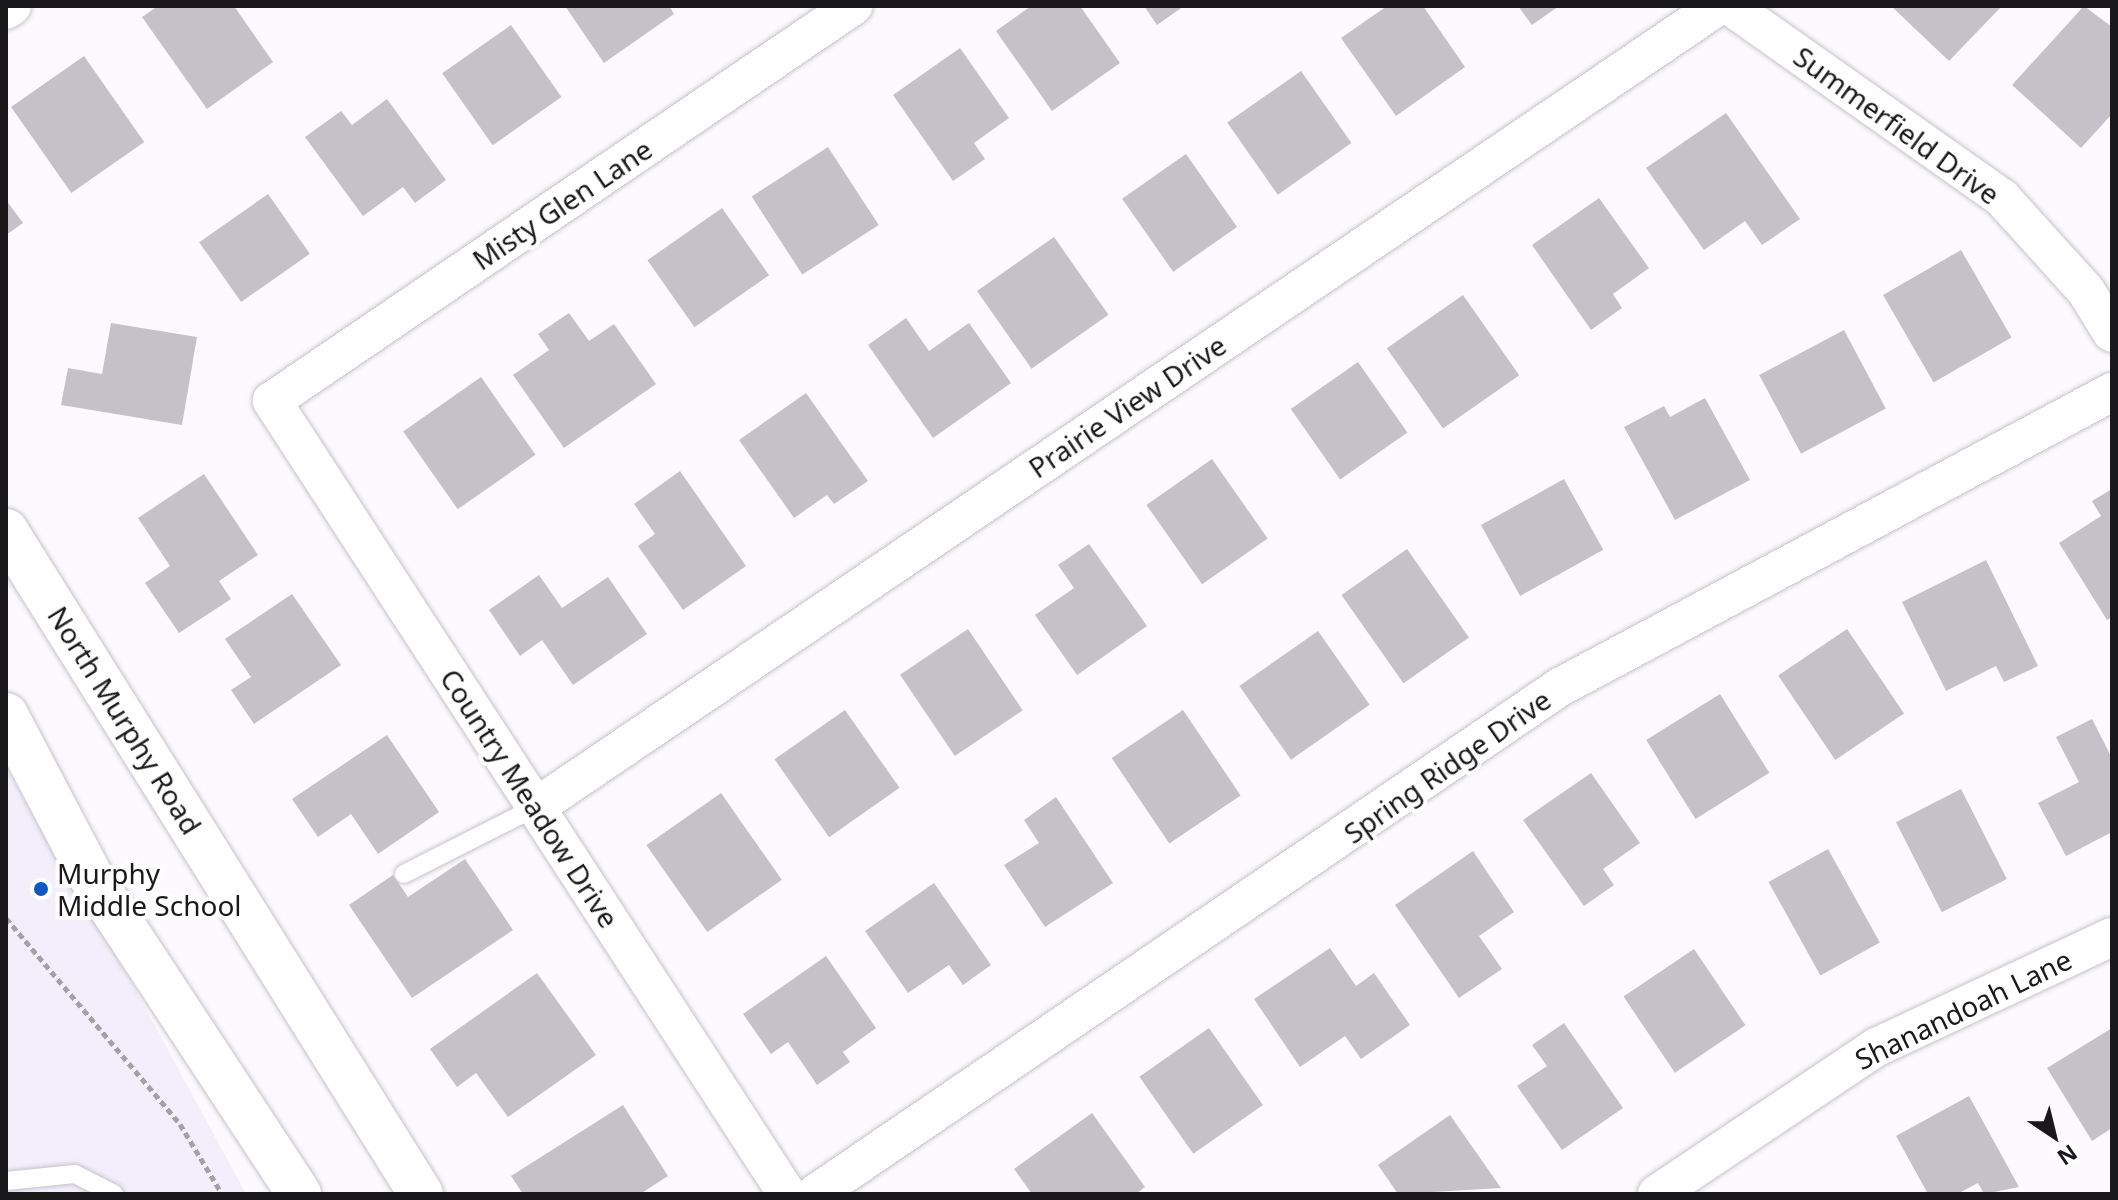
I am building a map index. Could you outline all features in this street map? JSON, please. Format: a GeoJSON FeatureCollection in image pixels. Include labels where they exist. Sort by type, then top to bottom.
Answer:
{"type":"FeatureCollection","features":[{"type":"Feature","properties":{"kind":"main road","name":"North Murphy Road"},"geometry":{"type":"LineString","coordinates":[[6,531],[421,1194]]}},
{"type":"Feature","properties":{"kind":"main road"},"geometry":{"type":"LineString","coordinates":[[6,715],[91,877],[299,1194]]}},
{"type":"Feature","properties":{"kind":"street"},"geometry":{"type":"LineString","coordinates":[[6,10],[12,6]]}},
{"type":"Feature","properties":{"kind":"street","name":"Misty Glen Lane"},"geometry":{"type":"LineString","coordinates":[[272,401],[853,6]]}},
{"type":"Feature","properties":{"kind":"street","name":"Prairie View Drive"},"geometry":{"type":"LineString","coordinates":[[536,807],[1718,6]]}},
{"type":"Feature","properties":{"kind":"street","name":"Summerfield Drive"},"geometry":{"type":"LineString","coordinates":[[1730,6],[2002,198],[2086,291],[2112,333]]}},
{"type":"Feature","properties":{"kind":"street","name":"Spring Ridge Drive"},"geometry":{"type":"LineString","coordinates":[[815,1194],[1560,687],[2112,392]]}},
{"type":"Feature","properties":{"kind":"street","name":"Country Meadow Drive"},"geometry":{"type":"LineString","coordinates":[[272,401],[787,1194]]}},
{"type":"Feature","properties":{"kind":"street","name":"Shanandoah Lane"},"geometry":{"type":"LineString","coordinates":[[1657,1194],[1877,1047],[2112,937]]}},
{"type":"Feature","properties":{"kind":"lane"},"geometry":{"type":"LineString","coordinates":[[404,874],[536,807]]}},
{"type":"Feature","properties":{"kind":"lane"},"geometry":{"type":"LineString","coordinates":[[6,1181],[75,1174],[114,1194]]}},
{"type":"Feature","properties":{"kind":"path"},"geometry":{"type":"LineString","coordinates":[[6,918],[180,1124],[222,1194]]}},
{"type":"Feature","properties":{"kind":"shaded area","name":"Murphy Middle School"},"geometry":{"type":"Polygon","coordinates":[[[6,768],[134,987],[246,1194],[6,1194],[6,768]]]}},
{"type":"Feature","properties":{"kind":"building"},"geometry":{"type":"Polygon","coordinates":[[[158,6],[234,6],[273,62],[207,109],[142,17],[158,6]]]}},
{"type":"Feature","properties":{"kind":"building"},"geometry":{"type":"Polygon","coordinates":[[[565,6],[669,6],[674,14],[604,63],[565,6]]]}},
{"type":"Feature","properties":{"kind":"building"},"geometry":{"type":"Polygon","coordinates":[[[1031,6],[1080,6],[1120,63],[1052,111],[996,31],[1031,6]]]}},
{"type":"Feature","properties":{"kind":"building"},"geometry":{"type":"Polygon","coordinates":[[[1144,6],[1184,6],[1157,25],[1144,6]]]}},
{"type":"Feature","properties":{"kind":"building"},"geometry":{"type":"Polygon","coordinates":[[[1387,6],[1423,6],[1465,67],[1396,116],[1341,38],[1387,6]]]}},
{"type":"Feature","properties":{"kind":"building"},"geometry":{"type":"Polygon","coordinates":[[[1518,6],[1559,6],[1532,25],[1518,6]]]}},
{"type":"Feature","properties":{"kind":"building"},"geometry":{"type":"Polygon","coordinates":[[[1891,6],[2002,6],[1949,61],[1891,6]]]}},
{"type":"Feature","properties":{"kind":"building"},"geometry":{"type":"Polygon","coordinates":[[[2084,6],[2112,27],[2112,114],[2081,148],[2012,85],[2084,6]]]}},
{"type":"Feature","properties":{"kind":"building"},"geometry":{"type":"Polygon","coordinates":[[[511,25],[561,97],[493,145],[442,73],[511,25]]]}},
{"type":"Feature","properties":{"kind":"building"},"geometry":{"type":"Polygon","coordinates":[[[960,48],[1009,118],[974,143],[985,159],[953,181],[893,95],[960,48]]]}},
{"type":"Feature","properties":{"kind":"building"},"geometry":{"type":"Polygon","coordinates":[[[84,56],[144,142],[71,193],[11,107],[84,56]]]}},
{"type":"Feature","properties":{"kind":"building"},"geometry":{"type":"Polygon","coordinates":[[[1301,71],[1351,143],[1278,195],[1227,123],[1301,71]]]}},
{"type":"Feature","properties":{"kind":"building"},"geometry":{"type":"Polygon","coordinates":[[[387,99],[446,180],[415,203],[403,187],[363,216],[305,137],[341,111],[352,125],[387,99]]]}},
{"type":"Feature","properties":{"kind":"building"},"geometry":{"type":"Polygon","coordinates":[[[1726,113],[1800,219],[1762,245],[1745,221],[1704,250],[1646,168],[1726,113]]]}},
{"type":"Feature","properties":{"kind":"building"},"geometry":{"type":"Polygon","coordinates":[[[828,147],[879,225],[802,275],[752,197],[828,147]]]}},
{"type":"Feature","properties":{"kind":"building"},"geometry":{"type":"Polygon","coordinates":[[[1186,154],[1237,227],[1173,272],[1122,199],[1186,154]]]}},
{"type":"Feature","properties":{"kind":"building"},"geometry":{"type":"Polygon","coordinates":[[[268,194],[310,254],[241,302],[199,242],[268,194]]]}},
{"type":"Feature","properties":{"kind":"building"},"geometry":{"type":"Polygon","coordinates":[[[1599,198],[1649,268],[1613,294],[1622,308],[1591,330],[1532,245],[1599,198]]]}},
{"type":"Feature","properties":{"kind":"building"},"geometry":{"type":"Polygon","coordinates":[[[6,200],[23,223],[6,235],[6,200]]]}},
{"type":"Feature","properties":{"kind":"building"},"geometry":{"type":"Polygon","coordinates":[[[722,208],[769,275],[694,327],[647,260],[722,208]]]}},
{"type":"Feature","properties":{"kind":"building"},"geometry":{"type":"Polygon","coordinates":[[[1054,237],[1108,315],[1031,369],[977,291],[1054,237]]]}},
{"type":"Feature","properties":{"kind":"building"},"geometry":{"type":"Polygon","coordinates":[[[1961,250],[2012,337],[1934,382],[1883,295],[1961,250]]]}},
{"type":"Feature","properties":{"kind":"building"},"geometry":{"type":"Polygon","coordinates":[[[1463,295],[1519,375],[1443,429],[1387,348],[1463,295]]]}},
{"type":"Feature","properties":{"kind":"building"},"geometry":{"type":"Polygon","coordinates":[[[569,313],[589,341],[614,324],[656,384],[564,448],[513,375],[549,350],[538,334],[569,313]]]}},
{"type":"Feature","properties":{"kind":"building"},"geometry":{"type":"Polygon","coordinates":[[[906,318],[929,351],[969,323],[1011,383],[933,438],[868,345],[906,318]]]}},
{"type":"Feature","properties":{"kind":"building"},"geometry":{"type":"Polygon","coordinates":[[[111,323],[197,337],[182,425],[61,405],[68,368],[102,374],[111,323]]]}},
{"type":"Feature","properties":{"kind":"building"},"geometry":{"type":"Polygon","coordinates":[[[1844,330],[1886,409],[1801,454],[1759,375],[1844,330]]]}},
{"type":"Feature","properties":{"kind":"building"},"geometry":{"type":"Polygon","coordinates":[[[1358,362],[1407,432],[1340,479],[1291,409],[1358,362]]]}},
{"type":"Feature","properties":{"kind":"building"},"geometry":{"type":"Polygon","coordinates":[[[481,377],[535,455],[458,509],[403,431],[481,377]]]}},
{"type":"Feature","properties":{"kind":"building"},"geometry":{"type":"Polygon","coordinates":[[[806,393],[868,481],[834,504],[827,495],[794,518],[739,440],[806,393]]]}},
{"type":"Feature","properties":{"kind":"building"},"geometry":{"type":"Polygon","coordinates":[[[1705,398],[1750,480],[1675,520],[1624,427],[1664,406],[1670,417],[1705,398]]]}},
{"type":"Feature","properties":{"kind":"building"},"geometry":{"type":"Polygon","coordinates":[[[1212,459],[1268,538],[1202,584],[1146,505],[1212,459]]]}},
{"type":"Feature","properties":{"kind":"building"},"geometry":{"type":"Polygon","coordinates":[[[680,471],[746,566],[683,610],[638,546],[655,534],[634,504],[680,471]]]}},
{"type":"Feature","properties":{"kind":"building"},"geometry":{"type":"Polygon","coordinates":[[[204,474],[258,555],[219,581],[231,599],[179,633],[145,583],[170,566],[138,518],[204,474]]]}},
{"type":"Feature","properties":{"kind":"building"},"geometry":{"type":"Polygon","coordinates":[[[1564,479],[1603,550],[1520,596],[1481,525],[1564,479]]]}},
{"type":"Feature","properties":{"kind":"building"},"geometry":{"type":"Polygon","coordinates":[[[2112,489],[2112,617],[2107,620],[2059,543],[2101,516],[2092,501],[2112,489]]]}},
{"type":"Feature","properties":{"kind":"building"},"geometry":{"type":"Polygon","coordinates":[[[1089,544],[1147,626],[1077,675],[1035,615],[1074,588],[1058,565],[1089,544]]]}},
{"type":"Feature","properties":{"kind":"building"},"geometry":{"type":"Polygon","coordinates":[[[1407,549],[1469,637],[1403,683],[1341,595],[1407,549]]]}},
{"type":"Feature","properties":{"kind":"building"},"geometry":{"type":"Polygon","coordinates":[[[1986,560],[2038,666],[2004,682],[1996,666],[1946,691],[1902,602],[1986,560]]]}},
{"type":"Feature","properties":{"kind":"building"},"geometry":{"type":"Polygon","coordinates":[[[539,575],[562,608],[608,577],[647,634],[573,685],[542,640],[520,656],[489,610],[539,575]]]}},
{"type":"Feature","properties":{"kind":"building"},"geometry":{"type":"Polygon","coordinates":[[[292,594],[341,665],[254,724],[231,690],[251,677],[225,639],[292,594]]]}},
{"type":"Feature","properties":{"kind":"building"},"geometry":{"type":"Polygon","coordinates":[[[968,629],[1023,710],[955,756],[900,675],[968,629]]]}},
{"type":"Feature","properties":{"kind":"building"},"geometry":{"type":"Polygon","coordinates":[[[1847,629],[1904,714],[1835,760],[1778,675],[1847,629]]]}},
{"type":"Feature","properties":{"kind":"building"},"geometry":{"type":"Polygon","coordinates":[[[1318,631],[1370,705],[1291,760],[1239,686],[1318,631]]]}},
{"type":"Feature","properties":{"kind":"building"},"geometry":{"type":"Polygon","coordinates":[[[1720,694],[1769,773],[1696,819],[1646,740],[1720,694]]]}},
{"type":"Feature","properties":{"kind":"building"},"geometry":{"type":"Polygon","coordinates":[[[845,710],[899,788],[829,837],[775,759],[845,710]]]}},
{"type":"Feature","properties":{"kind":"building"},"geometry":{"type":"Polygon","coordinates":[[[1183,710],[1241,795],[1169,843],[1112,758],[1183,710]]]}},
{"type":"Feature","properties":{"kind":"building"},"geometry":{"type":"Polygon","coordinates":[[[2092,719],[2112,758],[2112,832],[2066,856],[2038,803],[2079,782],[2056,737],[2092,719]]]}},
{"type":"Feature","properties":{"kind":"building"},"geometry":{"type":"Polygon","coordinates":[[[387,735],[439,812],[378,854],[351,814],[318,837],[292,799],[387,735]]]}},
{"type":"Feature","properties":{"kind":"building"},"geometry":{"type":"Polygon","coordinates":[[[1591,773],[1640,843],[1603,869],[1614,885],[1584,906],[1523,820],[1591,773]]]}},
{"type":"Feature","properties":{"kind":"building"},"geometry":{"type":"Polygon","coordinates":[[[1961,789],[2007,879],[1942,912],[1896,822],[1961,789]]]}},
{"type":"Feature","properties":{"kind":"building"},"geometry":{"type":"Polygon","coordinates":[[[721,793],[782,880],[707,932],[646,845],[721,793]]]}},
{"type":"Feature","properties":{"kind":"building"},"geometry":{"type":"Polygon","coordinates":[[[1056,797],[1113,883],[1045,927],[1004,865],[1039,843],[1024,820],[1056,797]]]}},
{"type":"Feature","properties":{"kind":"building"},"geometry":{"type":"Polygon","coordinates":[[[1828,849],[1880,943],[1820,976],[1769,882],[1828,849]]]}},
{"type":"Feature","properties":{"kind":"building"},"geometry":{"type":"Polygon","coordinates":[[[1473,851],[1514,912],[1479,936],[1502,969],[1459,998],[1395,905],[1473,851]]]}},
{"type":"Feature","properties":{"kind":"building"},"geometry":{"type":"Polygon","coordinates":[[[465,859],[513,930],[412,998],[349,905],[393,875],[408,897],[465,859]]]}},
{"type":"Feature","properties":{"kind":"building"},"geometry":{"type":"Polygon","coordinates":[[[934,883],[991,965],[963,985],[949,965],[908,993],[865,931],[934,883]]]}},
{"type":"Feature","properties":{"kind":"building"},"geometry":{"type":"Polygon","coordinates":[[[1330,948],[1356,986],[1374,973],[1410,1025],[1361,1059],[1345,1036],[1300,1067],[1254,999],[1330,948]]]}},
{"type":"Feature","properties":{"kind":"building"},"geometry":{"type":"Polygon","coordinates":[[[1694,949],[1745,1025],[1675,1073],[1624,997],[1694,949]]]}},
{"type":"Feature","properties":{"kind":"building"},"geometry":{"type":"Polygon","coordinates":[[[826,956],[876,1028],[843,1052],[850,1062],[817,1085],[788,1042],[771,1054],[743,1014],[826,956]]]}},
{"type":"Feature","properties":{"kind":"building"},"geometry":{"type":"Polygon","coordinates":[[[537,973],[596,1055],[508,1117],[476,1073],[457,1087],[430,1049],[537,973]]]}},
{"type":"Feature","properties":{"kind":"building"},"geometry":{"type":"Polygon","coordinates":[[[1564,1023],[1623,1108],[1562,1150],[1517,1086],[1547,1066],[1532,1045],[1564,1023]]]}},
{"type":"Feature","properties":{"kind":"building"},"geometry":{"type":"Polygon","coordinates":[[[1209,1028],[1263,1105],[1193,1154],[1139,1077],[1209,1028]]]}},
{"type":"Feature","properties":{"kind":"building"},"geometry":{"type":"Polygon","coordinates":[[[2112,1028],[2112,1128],[2092,1141],[2047,1068],[2112,1028]]]}},
{"type":"Feature","properties":{"kind":"building"},"geometry":{"type":"Polygon","coordinates":[[[1969,1096],[2019,1187],[1984,1194],[1978,1183],[1957,1194],[1928,1194],[1896,1136],[1969,1096]]]}},
{"type":"Feature","properties":{"kind":"building"},"geometry":{"type":"Polygon","coordinates":[[[623,1105],[668,1176],[640,1194],[523,1194],[511,1176],[623,1105]]]}},
{"type":"Feature","properties":{"kind":"building"},"geometry":{"type":"Polygon","coordinates":[[[1092,1113],[1145,1187],[1136,1194],[1032,1194],[1014,1169],[1092,1113]]]}},
{"type":"Feature","properties":{"kind":"building"},"geometry":{"type":"Polygon","coordinates":[[[1450,1115],[1501,1188],[1398,1194],[1378,1165],[1450,1115]]]}},
{"type":"Feature","properties":{"kind":"place","name":"Murphy Middle School"},"geometry":{"type":"Point","coordinates":[41,889]}}]}
